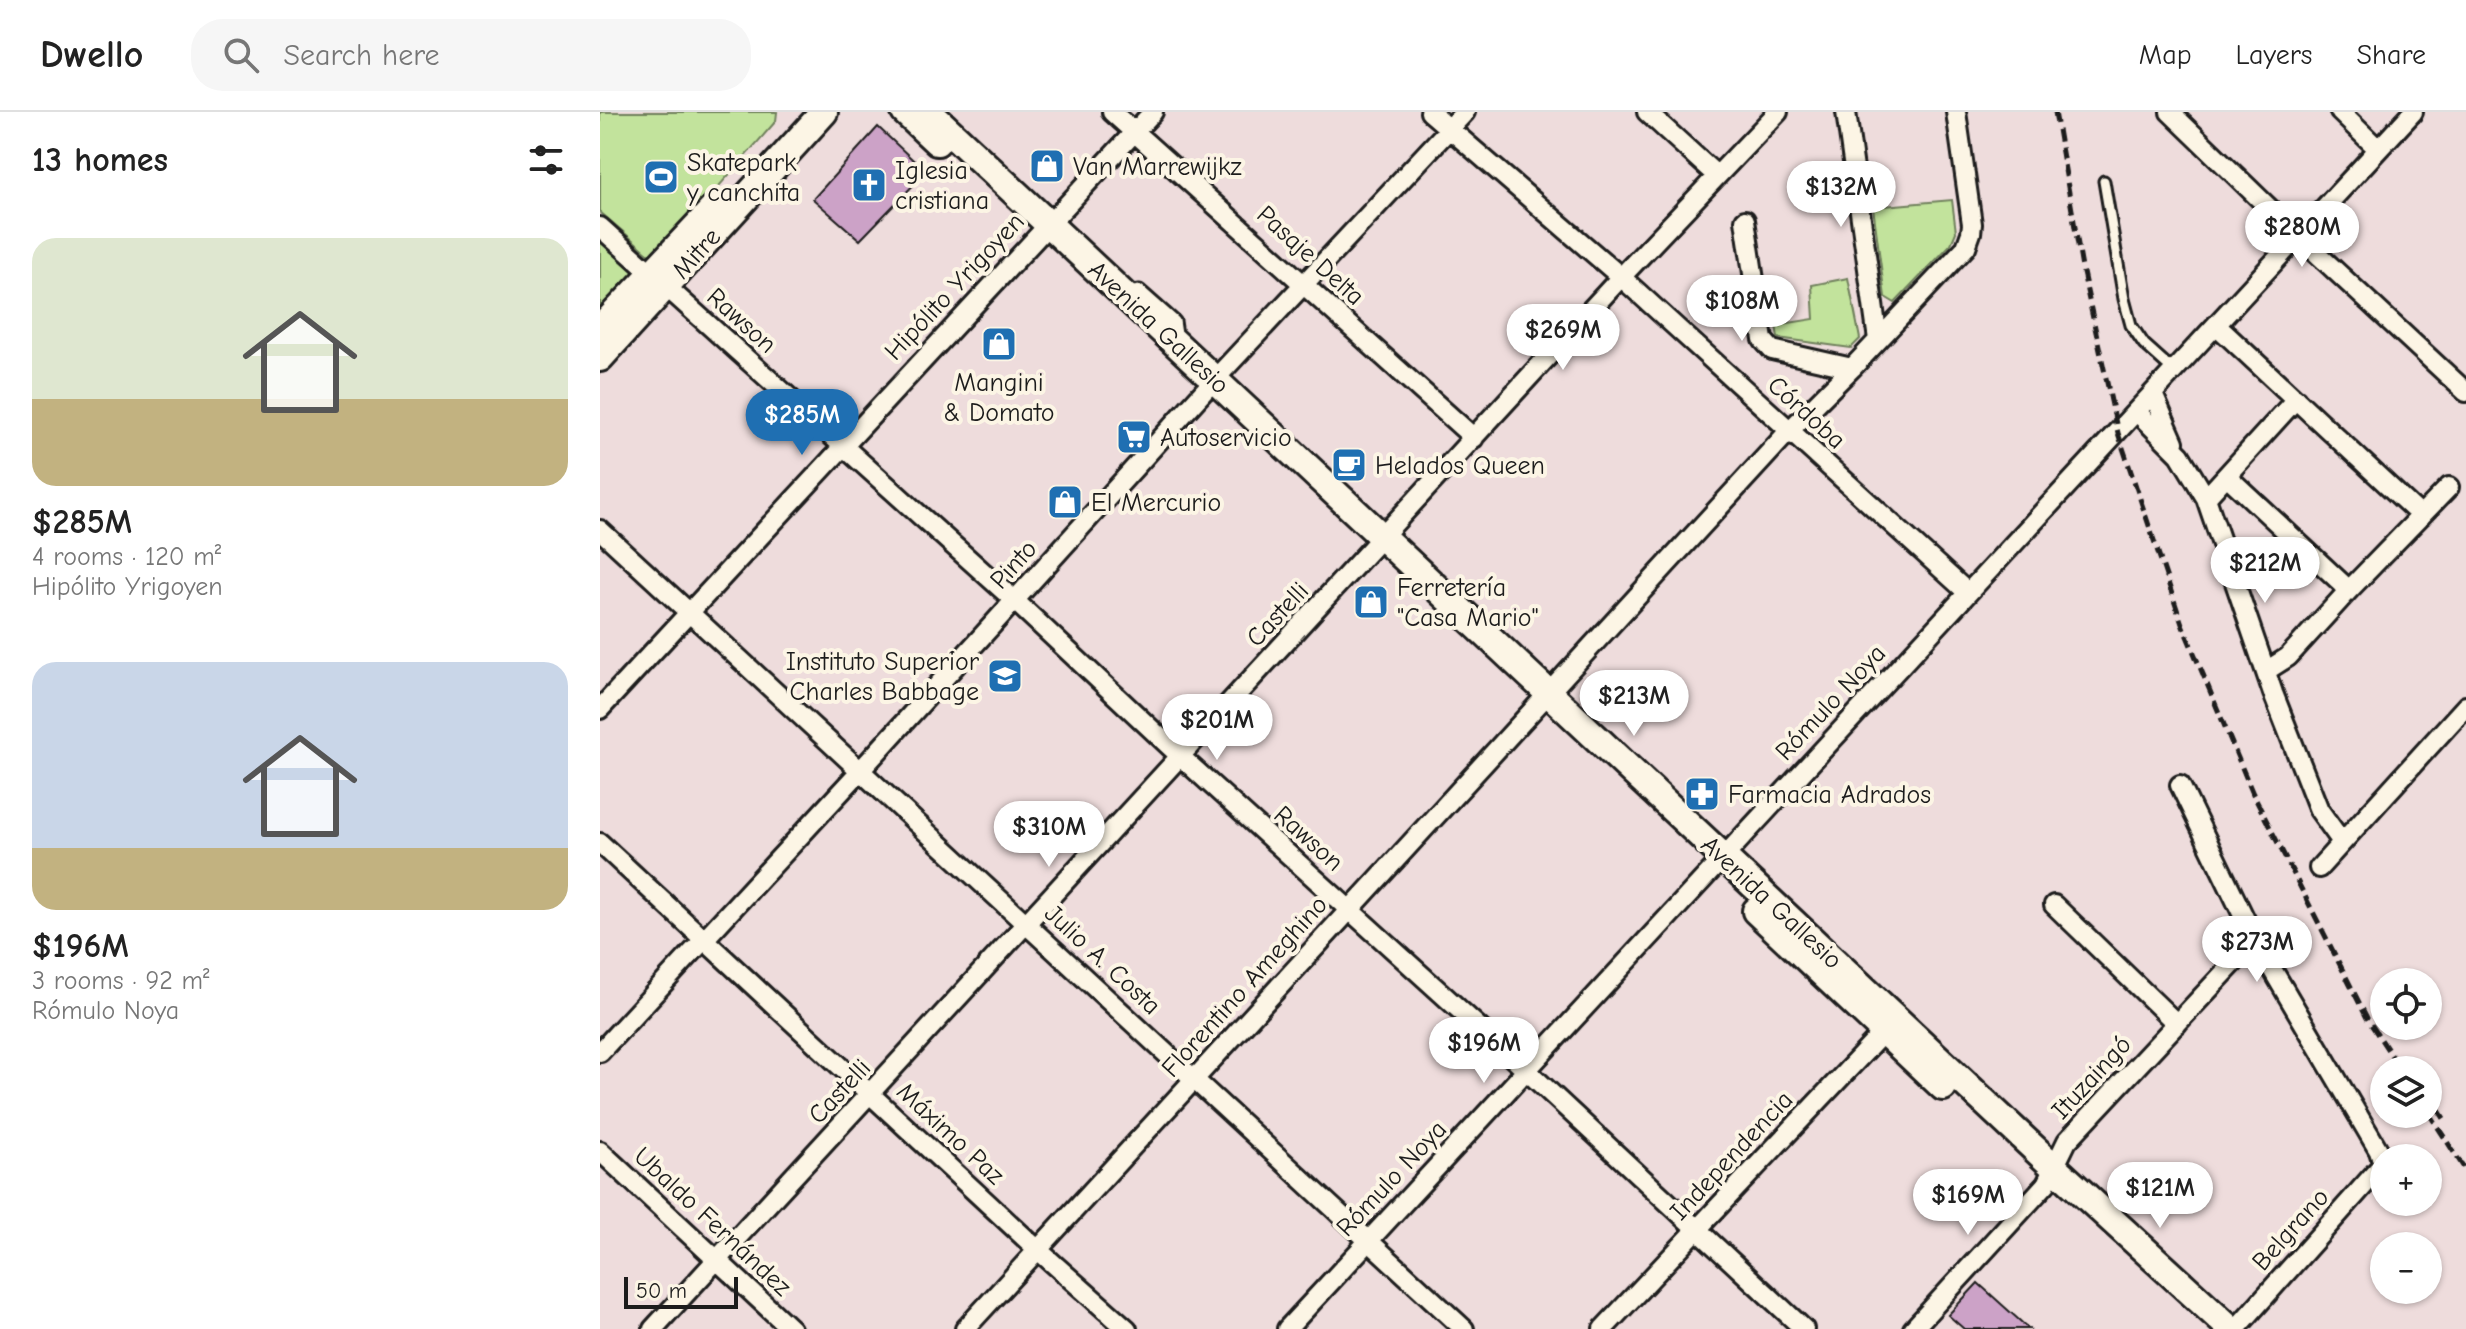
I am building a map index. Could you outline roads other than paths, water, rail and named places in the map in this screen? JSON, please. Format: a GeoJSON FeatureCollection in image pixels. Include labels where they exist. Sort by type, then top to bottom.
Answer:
{"type":"FeatureCollection","features":[{"type":"Feature","properties":{"kind":"main road","name":"Mitre"},"geometry":{"type":"LineString","coordinates":[[600,358],[658,280],[782,139],[798,112]]}},
{"type":"Feature","properties":{"kind":"main road","name":"Mitre"},"geometry":{"type":"LineString","coordinates":[[600,329],[658,280],[824,112]]}},
{"type":"Feature","properties":{"kind":"main road","name":"Avenida Gallesio"},"geometry":{"type":"LineString","coordinates":[[905,112],[1043,230],[1123,293],[1179,346],[1209,386]]}},
{"type":"Feature","properties":{"kind":"main road","name":"Avenida Gallesio"},"geometry":{"type":"LineString","coordinates":[[929,112],[1043,230],[2050,1176],[2206,1329]]}},
{"type":"Feature","properties":{"kind":"main road","name":"Avenida Gallesio"},"geometry":{"type":"LineString","coordinates":[[2050,1176],[2234,1329]]}},
{"type":"Feature","properties":{"kind":"street","name":"Pasaje Delta"},"geometry":{"type":"LineString","coordinates":[[1112,112],[1474,438]]}},
{"type":"Feature","properties":{"kind":"street","name":"Hipólito Yrigoyen"},"geometry":{"type":"LineString","coordinates":[[600,709],[1153,112]]}},
{"type":"Feature","properties":{"kind":"street","name":"Córdoba"},"geometry":{"type":"LineString","coordinates":[[1430,112],[1621,277],[1967,592]]}},
{"type":"Feature","properties":{"kind":"street","name":"Pinto"},"geometry":{"type":"LineString","coordinates":[[600,1052],[1209,386],[1465,112]]}},
{"type":"Feature","properties":{"kind":"street"},"geometry":{"type":"LineString","coordinates":[[1647,112],[1716,175]]}},
{"type":"Feature","properties":{"kind":"street","name":"Castelli"},"geometry":{"type":"LineString","coordinates":[[653,1329],[1621,277],[1778,112]]}},
{"type":"Feature","properties":{"kind":"street"},"geometry":{"type":"LineString","coordinates":[[1846,112],[1878,340]]}},
{"type":"Feature","properties":{"kind":"street","name":"Florentino Ameghino"},"geometry":{"type":"LineString","coordinates":[[965,1329],[1789,431],[1966,247],[1971,233],[1956,112]]}},
{"type":"Feature","properties":{"kind":"street"},"geometry":{"type":"LineString","coordinates":[[2170,112],[2466,392]]}},
{"type":"Feature","properties":{"kind":"street"},"geometry":{"type":"LineString","coordinates":[[2340,112],[2378,149]]}},
{"type":"Feature","properties":{"kind":"street","name":"Rómulo Noya"},"geometry":{"type":"LineString","coordinates":[[1287,1329],[2413,112]]}},
{"type":"Feature","properties":{"kind":"street"},"geometry":{"type":"LineString","coordinates":[[1745,220],[1763,340],[1772,350],[1852,368]]}},
{"type":"Feature","properties":{"kind":"street","name":"Rawson"},"geometry":{"type":"LineString","coordinates":[[600,227],[1014,600],[1804,1329]]}},
{"type":"Feature","properties":{"kind":"street"},"geometry":{"type":"LineString","coordinates":[[2216,325],[2421,516]]}},
{"type":"Feature","properties":{"kind":"street"},"geometry":{"type":"LineString","coordinates":[[2153,394],[2180,455],[2206,498],[2266,671],[2319,810],[2342,842]]}},
{"type":"Feature","properties":{"kind":"street"},"geometry":{"type":"LineString","coordinates":[[2206,498],[2296,399]]}},
{"type":"Feature","properties":{"kind":"street"},"geometry":{"type":"LineString","coordinates":[[2137,412],[2180,455]]}},
{"type":"Feature","properties":{"kind":"street"},"geometry":{"type":"LineString","coordinates":[[2228,477],[2349,590]]}},
{"type":"Feature","properties":{"kind":"street"},"geometry":{"type":"LineString","coordinates":[[2266,671],[2288,657],[2449,487]]}},
{"type":"Feature","properties":{"kind":"street","name":"Julio A. Costa"},"geometry":{"type":"LineString","coordinates":[[600,530],[1464,1329]]}},
{"type":"Feature","properties":{"kind":"street"},"geometry":{"type":"LineString","coordinates":[[2319,868],[2466,706]]}},
{"type":"Feature","properties":{"kind":"street"},"geometry":{"type":"LineString","coordinates":[[2180,785],[2255,940],[2375,1144]]}},
{"type":"Feature","properties":{"kind":"street","name":"Máximo Paz"},"geometry":{"type":"LineString","coordinates":[[600,843],[1127,1329]]}},
{"type":"Feature","properties":{"kind":"street"},"geometry":{"type":"LineString","coordinates":[[2054,905],[2177,1024]]}},
{"type":"Feature","properties":{"kind":"street","name":"Ituzaingó"},"geometry":{"type":"LineString","coordinates":[[1913,1329],[2050,1176],[2067,1141],[2255,940]]}},
{"type":"Feature","properties":{"kind":"street","name":"Independencia"},"geometry":{"type":"LineString","coordinates":[[1603,1329],[1890,1025]]}},
{"type":"Feature","properties":{"kind":"street","name":"Ubaldo Fernández"},"geometry":{"type":"LineString","coordinates":[[600,1151],[791,1329]]}},
{"type":"Feature","properties":{"kind":"street","name":"Belgrano"},"geometry":{"type":"LineString","coordinates":[[2234,1329],[2370,1178]]}},
{"type":"Feature","properties":{"kind":"lane"},"geometry":{"type":"LineString","coordinates":[[2104,181],[2131,325],[2144,344],[2174,371]]}},
{"type":"Feature","properties":{"kind":"railway"},"geometry":{"type":"LineString","coordinates":[[2055,112],[2082,268],[2118,433],[2182,624],[2253,794],[2367,1018],[2392,1056]]}},
{"type":"Feature","properties":{"kind":"railway"},"geometry":{"type":"LineString","coordinates":[[2442,1115],[2445,1120]]}},
{"type":"Feature","properties":{"kind":"railway"},"geometry":{"type":"LineString","coordinates":[[2438,1128],[2466,1171]]}},
{"type":"Feature","properties":{"kind":"place","name":"Van Marrewijkz"},"geometry":{"type":"Point","coordinates":[1047,166]}},
{"type":"Feature","properties":{"kind":"place","name":"Skatepark y canchita"},"geometry":{"type":"Point","coordinates":[661,177]}},
{"type":"Feature","properties":{"kind":"place","name":"Iglesia cristiana"},"geometry":{"type":"Point","coordinates":[869,185]}},
{"type":"Feature","properties":{"kind":"place","name":"Mangini & Domato"},"geometry":{"type":"Point","coordinates":[999,344]}},
{"type":"Feature","properties":{"kind":"place","name":"Autoservicio"},"geometry":{"type":"Point","coordinates":[1134,437]}},
{"type":"Feature","properties":{"kind":"place","name":"Helados Queen"},"geometry":{"type":"Point","coordinates":[1349,465]}},
{"type":"Feature","properties":{"kind":"place","name":"El Mercurio"},"geometry":{"type":"Point","coordinates":[1065,502]}},
{"type":"Feature","properties":{"kind":"place","name":"Ferretería \"Casa Mario\""},"geometry":{"type":"Point","coordinates":[1371,602]}},
{"type":"Feature","properties":{"kind":"place","name":"Instituto Superior Charles Babbage"},"geometry":{"type":"Point","coordinates":[1005,676]}},
{"type":"Feature","properties":{"kind":"place","name":"Farmacia Adrados"},"geometry":{"type":"Point","coordinates":[1702,794]}}]}
